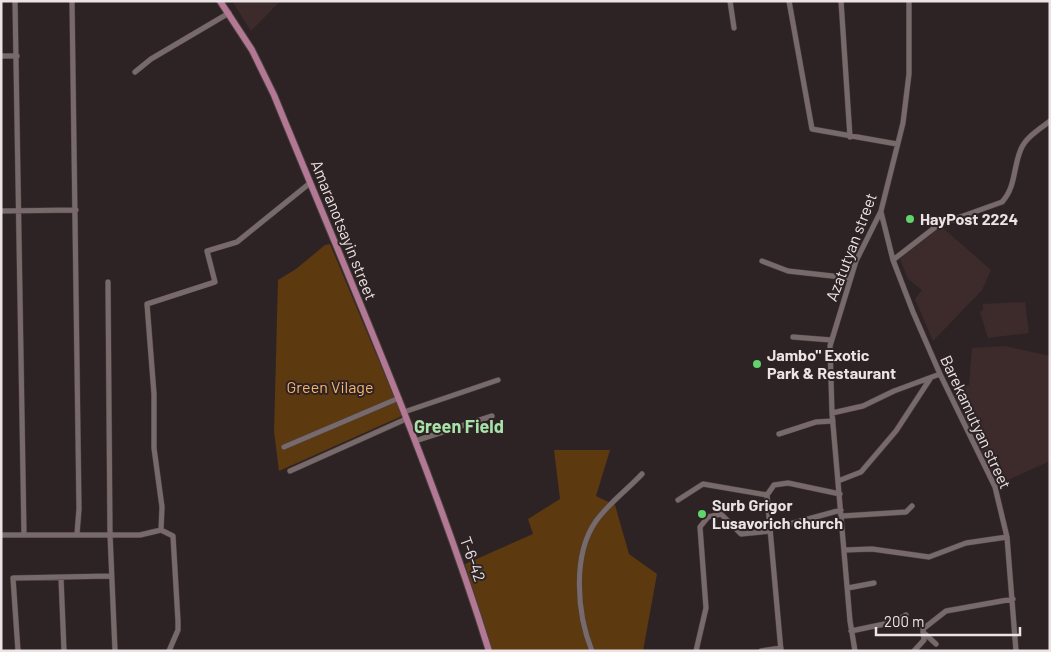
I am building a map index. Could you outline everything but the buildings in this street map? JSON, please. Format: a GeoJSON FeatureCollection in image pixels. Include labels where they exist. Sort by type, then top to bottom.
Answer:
{"type":"FeatureCollection","features":[{"type":"Feature","properties":{"kind":"main road","name":"Amaranotsayin street"},"geometry":{"type":"LineString","coordinates":[[220,1],[252,50],[274,95],[399,398],[428,477]]}},
{"type":"Feature","properties":{"kind":"main road","name":"T-6-42"},"geometry":{"type":"LineString","coordinates":[[428,477],[471,593],[489,651]]}},
{"type":"Feature","properties":{"kind":"street"},"geometry":{"type":"LineString","coordinates":[[15,1],[24,535]]}},
{"type":"Feature","properties":{"kind":"street"},"geometry":{"type":"LineString","coordinates":[[72,1],[79,509],[77,534]]}},
{"type":"Feature","properties":{"kind":"street"},"geometry":{"type":"LineString","coordinates":[[730,1],[734,28]]}},
{"type":"Feature","properties":{"kind":"street"},"geometry":{"type":"LineString","coordinates":[[789,1],[812,129],[897,144]]}},
{"type":"Feature","properties":{"kind":"street"},"geometry":{"type":"LineString","coordinates":[[841,1],[850,137]]}},
{"type":"Feature","properties":{"kind":"street","name":"Azatutyan street"},"geometry":{"type":"LineString","coordinates":[[855,651],[851,631],[832,413],[830,346],[856,261],[881,211],[897,144],[906,104],[910,74],[909,1]]}},
{"type":"Feature","properties":{"kind":"street"},"geometry":{"type":"LineString","coordinates":[[135,72],[151,59],[229,13]]}},
{"type":"Feature","properties":{"kind":"street"},"geometry":{"type":"LineString","coordinates":[[1,56],[17,56]]}},
{"type":"Feature","properties":{"kind":"street"},"geometry":{"type":"LineString","coordinates":[[893,260],[938,225],[1002,202],[1009,194],[1021,148],[1032,135],[1050,121]]}},
{"type":"Feature","properties":{"kind":"street"},"geometry":{"type":"LineString","coordinates":[[160,530],[162,507],[154,448],[154,394],[147,304],[215,282],[207,251],[237,242],[310,183]]}},
{"type":"Feature","properties":{"kind":"street"},"geometry":{"type":"LineString","coordinates":[[1,211],[76,210]]}},
{"type":"Feature","properties":{"kind":"street","name":"Barekamutyan street"},"geometry":{"type":"LineString","coordinates":[[881,211],[893,260],[940,374],[995,487],[1007,537],[1016,651]]}},
{"type":"Feature","properties":{"kind":"street"},"geometry":{"type":"LineString","coordinates":[[762,261],[788,272],[850,278]]}},
{"type":"Feature","properties":{"kind":"street"},"geometry":{"type":"LineString","coordinates":[[108,282],[110,534],[115,651]]}},
{"type":"Feature","properties":{"kind":"street"},"geometry":{"type":"LineString","coordinates":[[793,337],[832,340]]}},
{"type":"Feature","properties":{"kind":"street"},"geometry":{"type":"LineString","coordinates":[[832,413],[863,406],[894,391],[940,374]]}},
{"type":"Feature","properties":{"kind":"street"},"geometry":{"type":"LineString","coordinates":[[838,481],[861,472],[896,432],[930,379]]}},
{"type":"Feature","properties":{"kind":"street"},"geometry":{"type":"LineString","coordinates":[[290,471],[405,415],[498,380]]}},
{"type":"Feature","properties":{"kind":"street"},"geometry":{"type":"LineString","coordinates":[[284,447],[399,398]]}},
{"type":"Feature","properties":{"kind":"street"},"geometry":{"type":"LineString","coordinates":[[415,441],[492,416]]}},
{"type":"Feature","properties":{"kind":"street"},"geometry":{"type":"LineString","coordinates":[[779,434],[816,422],[833,421]]}},
{"type":"Feature","properties":{"kind":"street"},"geometry":{"type":"LineString","coordinates":[[592,651],[585,626],[580,588],[579,570],[582,554],[595,522],[642,474]]}},
{"type":"Feature","properties":{"kind":"street"},"geometry":{"type":"LineString","coordinates":[[761,651],[781,650],[768,495],[774,485],[788,483],[840,494]]}},
{"type":"Feature","properties":{"kind":"street"},"geometry":{"type":"LineString","coordinates":[[678,500],[703,484],[768,495]]}},
{"type":"Feature","properties":{"kind":"street"},"geometry":{"type":"LineString","coordinates":[[786,525],[842,513],[906,512],[912,506]]}},
{"type":"Feature","properties":{"kind":"street"},"geometry":{"type":"LineString","coordinates":[[696,651],[706,608],[700,527],[708,516],[721,514],[741,534],[770,530]]}},
{"type":"Feature","properties":{"kind":"street"},"geometry":{"type":"LineString","coordinates":[[1,535],[140,535],[160,530],[173,536],[178,630],[170,651]]}},
{"type":"Feature","properties":{"kind":"street"},"geometry":{"type":"LineString","coordinates":[[845,550],[872,549],[929,557],[966,543],[1007,537]]}},
{"type":"Feature","properties":{"kind":"street"},"geometry":{"type":"LineString","coordinates":[[18,651],[12,578],[111,576]]}},
{"type":"Feature","properties":{"kind":"street"},"geometry":{"type":"LineString","coordinates":[[61,578],[64,651]]}},
{"type":"Feature","properties":{"kind":"street"},"geometry":{"type":"LineString","coordinates":[[848,588],[874,584]]}},
{"type":"Feature","properties":{"kind":"street"},"geometry":{"type":"LineString","coordinates":[[914,651],[924,640],[923,629],[946,612],[1013,599]]}},
{"type":"Feature","properties":{"kind":"street"},"geometry":{"type":"LineString","coordinates":[[851,631],[894,622],[906,615]]}},
{"type":"Feature","properties":{"kind":"street"},"geometry":{"type":"LineString","coordinates":[[923,632],[936,644]]}},
{"type":"Feature","properties":{"kind":"shaded area"},"geometry":{"type":"Polygon","coordinates":[[[232,1],[280,1],[251,31],[232,1]]]}},
{"type":"Feature","properties":{"kind":"shaded area"},"geometry":{"type":"Polygon","coordinates":[[[938,227],[943,228],[991,270],[982,290],[933,341],[915,299],[922,290],[908,279],[900,259],[938,227]]]}},
{"type":"Feature","properties":{"kind":"shaded area"},"geometry":{"type":"Polygon","coordinates":[[[1025,302],[1029,333],[988,338],[980,312],[983,310],[983,304],[1025,302]]]}},
{"type":"Feature","properties":{"kind":"shaded area"},"geometry":{"type":"Polygon","coordinates":[[[1005,346],[1050,356],[1050,461],[999,484],[979,449],[953,392],[969,385],[972,348],[1005,346]]]}},
{"type":"Feature","properties":{"kind":"green space","name":"Green Vilage"},"geometry":{"type":"Polygon","coordinates":[[[330,244],[402,416],[279,471],[274,431],[278,280],[296,269],[325,245],[330,244]]]}},
{"type":"Feature","properties":{"kind":"green space"},"geometry":{"type":"Polygon","coordinates":[[[554,450],[610,450],[596,496],[615,505],[629,554],[657,574],[643,651],[492,651],[465,564],[533,534],[528,519],[560,499],[554,450]]]}},
{"type":"Feature","properties":{"kind":"place","name":"HayPost 2224"},"geometry":{"type":"Point","coordinates":[910,219]}},
{"type":"Feature","properties":{"kind":"place","name":"Jambo\" Exotic Park & Restaurant"},"geometry":{"type":"Point","coordinates":[757,364]}},
{"type":"Feature","properties":{"kind":"place","name":"Surb Grigor Lusavorich church"},"geometry":{"type":"Point","coordinates":[702,514]}},
{"type":"Feature","properties":{"kind":"district","name":"Green Field"},"geometry":{"type":"Point","coordinates":[459,427]}}]}
